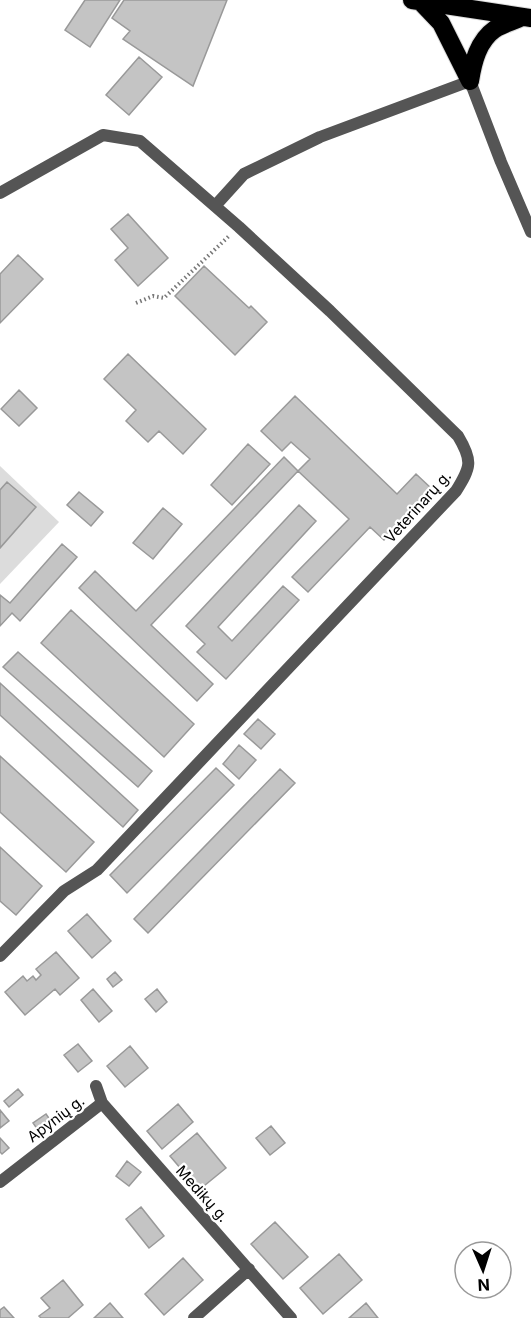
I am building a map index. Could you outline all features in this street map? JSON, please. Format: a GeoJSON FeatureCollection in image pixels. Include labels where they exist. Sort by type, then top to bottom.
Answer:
{"type":"FeatureCollection","features":[{"type":"Feature","properties":{"kind":"highway"},"geometry":{"type":"LineString","coordinates":[[416,1],[527,17]]}},
{"type":"Feature","properties":{"kind":"highway"},"geometry":{"type":"LineString","coordinates":[[416,1],[441,23],[470,81]]}},
{"type":"Feature","properties":{"kind":"highway"},"geometry":{"type":"LineString","coordinates":[[470,81],[473,62],[481,44],[494,30],[527,17]]}},
{"type":"Feature","properties":{"kind":"street"},"geometry":{"type":"LineString","coordinates":[[215,206],[244,174],[311,141],[470,81],[531,232]]}},
{"type":"Feature","properties":{"kind":"street","name":"Veterinarų g."},"geometry":{"type":"LineString","coordinates":[[0,193],[103,135],[140,141],[239,227],[330,311],[459,436],[468,453],[468,472],[456,491],[97,870],[64,891],[0,956]]}},
{"type":"Feature","properties":{"kind":"street","name":"Medikų g."},"geometry":{"type":"LineString","coordinates":[[96,1086],[102,1103],[291,1318]]}},
{"type":"Feature","properties":{"kind":"street","name":"Apynių g."},"geometry":{"type":"LineString","coordinates":[[0,1182],[102,1103]]}},
{"type":"Feature","properties":{"kind":"street"},"geometry":{"type":"LineString","coordinates":[[194,1318],[249,1269]]}},
{"type":"Feature","properties":{"kind":"path"},"geometry":{"type":"LineString","coordinates":[[136,303],[153,296],[164,298],[239,227]]}},
{"type":"Feature","properties":{"kind":"shaded area"},"geometry":{"type":"Polygon","coordinates":[[[0,466],[59,522],[0,584],[0,466]]]}},
{"type":"Feature","properties":{"kind":"building"},"geometry":{"type":"Polygon","coordinates":[[[85,0],[120,0],[90,47],[65,30],[85,0]]]}},
{"type":"Feature","properties":{"kind":"building"},"geometry":{"type":"Polygon","coordinates":[[[124,0],[227,0],[193,86],[123,39],[130,31],[112,18],[124,0]]]}},
{"type":"Feature","properties":{"kind":"building"},"geometry":{"type":"Polygon","coordinates":[[[139,57],[162,77],[129,115],[106,95],[139,57]]]}},
{"type":"Feature","properties":{"kind":"building"},"geometry":{"type":"Polygon","coordinates":[[[128,214],[168,258],[138,286],[115,260],[128,248],[111,229],[128,214]]]}},
{"type":"Feature","properties":{"kind":"building"},"geometry":{"type":"Polygon","coordinates":[[[18,255],[43,279],[0,323],[0,274],[18,255]]]}},
{"type":"Feature","properties":{"kind":"building"},"geometry":{"type":"Polygon","coordinates":[[[204,266],[267,322],[235,355],[175,296],[204,266]]]}},
{"type":"Feature","properties":{"kind":"building"},"geometry":{"type":"Polygon","coordinates":[[[128,354],[206,429],[183,454],[159,431],[148,442],[126,421],[136,410],[104,379],[128,354]]]}},
{"type":"Feature","properties":{"kind":"building"},"geometry":{"type":"Polygon","coordinates":[[[19,390],[37,408],[19,426],[1,409],[19,390]]]}},
{"type":"Feature","properties":{"kind":"building"},"geometry":{"type":"Polygon","coordinates":[[[295,396],[397,494],[416,474],[432,489],[384,540],[370,527],[308,592],[292,577],[349,519],[298,471],[310,459],[291,442],[282,451],[261,431],[295,396]]]}},
{"type":"Feature","properties":{"kind":"building"},"geometry":{"type":"Polygon","coordinates":[[[248,444],[270,464],[232,505],[211,485],[248,444]]]}},
{"type":"Feature","properties":{"kind":"building"},"geometry":{"type":"Polygon","coordinates":[[[284,457],[298,471],[151,625],[213,684],[197,701],[79,588],[95,571],[136,611],[284,457]]]}},
{"type":"Feature","properties":{"kind":"building"},"geometry":{"type":"Polygon","coordinates":[[[7,482],[36,507],[0,548],[0,490],[7,482]]]}},
{"type":"Feature","properties":{"kind":"building"},"geometry":{"type":"Polygon","coordinates":[[[79,492],[103,512],[91,526],[67,505],[79,492]]]}},
{"type":"Feature","properties":{"kind":"building"},"geometry":{"type":"Polygon","coordinates":[[[299,505],[316,521],[218,627],[232,641],[283,586],[299,600],[226,679],[197,652],[205,644],[186,626],[299,505]]]}},
{"type":"Feature","properties":{"kind":"building"},"geometry":{"type":"Polygon","coordinates":[[[163,508],[182,524],[153,559],[133,543],[163,508]]]}},
{"type":"Feature","properties":{"kind":"building"},"geometry":{"type":"Polygon","coordinates":[[[62,544],[77,557],[20,621],[12,613],[0,626],[0,595],[10,603],[62,544]]]}},
{"type":"Feature","properties":{"kind":"building"},"geometry":{"type":"Polygon","coordinates":[[[71,610],[194,724],[164,757],[41,643],[71,610]]]}},
{"type":"Feature","properties":{"kind":"building"},"geometry":{"type":"Polygon","coordinates":[[[18,652],[152,771],[138,787],[3,667],[18,652]]]}},
{"type":"Feature","properties":{"kind":"building"},"geometry":{"type":"Polygon","coordinates":[[[0,683],[138,810],[123,827],[0,715],[0,683]]]}},
{"type":"Feature","properties":{"kind":"building"},"geometry":{"type":"Polygon","coordinates":[[[258,719],[275,734],[261,749],[244,734],[258,719]]]}},
{"type":"Feature","properties":{"kind":"building"},"geometry":{"type":"Polygon","coordinates":[[[239,745],[256,760],[239,779],[223,764],[239,745]]]}},
{"type":"Feature","properties":{"kind":"building"},"geometry":{"type":"Polygon","coordinates":[[[0,756],[94,842],[66,872],[0,812],[0,756]]]}},
{"type":"Feature","properties":{"kind":"building"},"geometry":{"type":"Polygon","coordinates":[[[216,768],[234,785],[127,893],[110,875],[216,768]]]}},
{"type":"Feature","properties":{"kind":"building"},"geometry":{"type":"Polygon","coordinates":[[[280,769],[295,783],[148,933],[134,919],[280,769]]]}},
{"type":"Feature","properties":{"kind":"building"},"geometry":{"type":"Polygon","coordinates":[[[0,847],[42,886],[16,915],[0,901],[0,847]]]}},
{"type":"Feature","properties":{"kind":"building"},"geometry":{"type":"Polygon","coordinates":[[[87,914],[111,941],[92,958],[68,931],[87,914]]]}},
{"type":"Feature","properties":{"kind":"building"},"geometry":{"type":"Polygon","coordinates":[[[56,952],[79,978],[60,995],[55,989],[25,1015],[5,992],[23,976],[27,981],[33,976],[36,980],[41,975],[36,969],[56,952]]]}},
{"type":"Feature","properties":{"kind":"building"},"geometry":{"type":"Polygon","coordinates":[[[115,972],[122,980],[113,987],[107,979],[115,972]]]}},
{"type":"Feature","properties":{"kind":"building"},"geometry":{"type":"Polygon","coordinates":[[[93,989],[112,1011],[99,1022],[81,1000],[93,989]]]}},
{"type":"Feature","properties":{"kind":"building"},"geometry":{"type":"Polygon","coordinates":[[[157,989],[167,1002],[156,1012],[145,999],[157,989]]]}},
{"type":"Feature","properties":{"kind":"building"},"geometry":{"type":"Polygon","coordinates":[[[78,1044],[92,1061],[78,1072],[64,1055],[78,1044]]]}},
{"type":"Feature","properties":{"kind":"building"},"geometry":{"type":"Polygon","coordinates":[[[130,1046],[148,1068],[125,1087],[107,1066],[130,1046]]]}},
{"type":"Feature","properties":{"kind":"building"},"geometry":{"type":"Polygon","coordinates":[[[18,1089],[23,1095],[9,1107],[4,1101],[18,1089]]]}},
{"type":"Feature","properties":{"kind":"building"},"geometry":{"type":"Polygon","coordinates":[[[178,1104],[193,1122],[162,1149],[147,1131],[178,1104]]]}},
{"type":"Feature","properties":{"kind":"building"},"geometry":{"type":"Polygon","coordinates":[[[0,1110],[9,1121],[0,1128],[0,1110]]]}},
{"type":"Feature","properties":{"kind":"building"},"geometry":{"type":"Polygon","coordinates":[[[46,1114],[53,1124],[40,1133],[33,1123],[46,1114]]]}},
{"type":"Feature","properties":{"kind":"building"},"geometry":{"type":"Polygon","coordinates":[[[271,1126],[285,1143],[270,1155],[256,1138],[271,1126]]]}},
{"type":"Feature","properties":{"kind":"building"},"geometry":{"type":"Polygon","coordinates":[[[197,1133],[226,1168],[199,1190],[170,1156],[197,1133]]]}},
{"type":"Feature","properties":{"kind":"building"},"geometry":{"type":"Polygon","coordinates":[[[0,1138],[9,1148],[2,1154],[0,1152],[0,1138]]]}},
{"type":"Feature","properties":{"kind":"building"},"geometry":{"type":"Polygon","coordinates":[[[127,1161],[141,1172],[129,1186],[116,1176],[127,1161]]]}},
{"type":"Feature","properties":{"kind":"building"},"geometry":{"type":"Polygon","coordinates":[[[141,1207],[164,1236],[149,1248],[126,1219],[141,1207]]]}},
{"type":"Feature","properties":{"kind":"building"},"geometry":{"type":"Polygon","coordinates":[[[275,1222],[308,1257],[283,1279],[251,1244],[275,1222]]]}},
{"type":"Feature","properties":{"kind":"building"},"geometry":{"type":"Polygon","coordinates":[[[339,1254],[362,1280],[323,1314],[300,1288],[339,1254]]]}},
{"type":"Feature","properties":{"kind":"building"},"geometry":{"type":"Polygon","coordinates":[[[183,1258],[203,1280],[164,1315],[145,1294],[183,1258]]]}},
{"type":"Feature","properties":{"kind":"building"},"geometry":{"type":"Polygon","coordinates":[[[63,1280],[83,1305],[68,1318],[41,1318],[39,1316],[50,1308],[41,1298],[63,1280]]]}},
{"type":"Feature","properties":{"kind":"building"},"geometry":{"type":"Polygon","coordinates":[[[110,1303],[123,1318],[94,1318],[110,1303]]]}},
{"type":"Feature","properties":{"kind":"building"},"geometry":{"type":"Polygon","coordinates":[[[366,1303],[378,1318],[349,1318],[366,1303]]]}},
{"type":"Feature","properties":{"kind":"building"},"geometry":{"type":"Polygon","coordinates":[[[4,1307],[14,1318],[0,1318],[0,1310],[4,1307]]]}}]}
